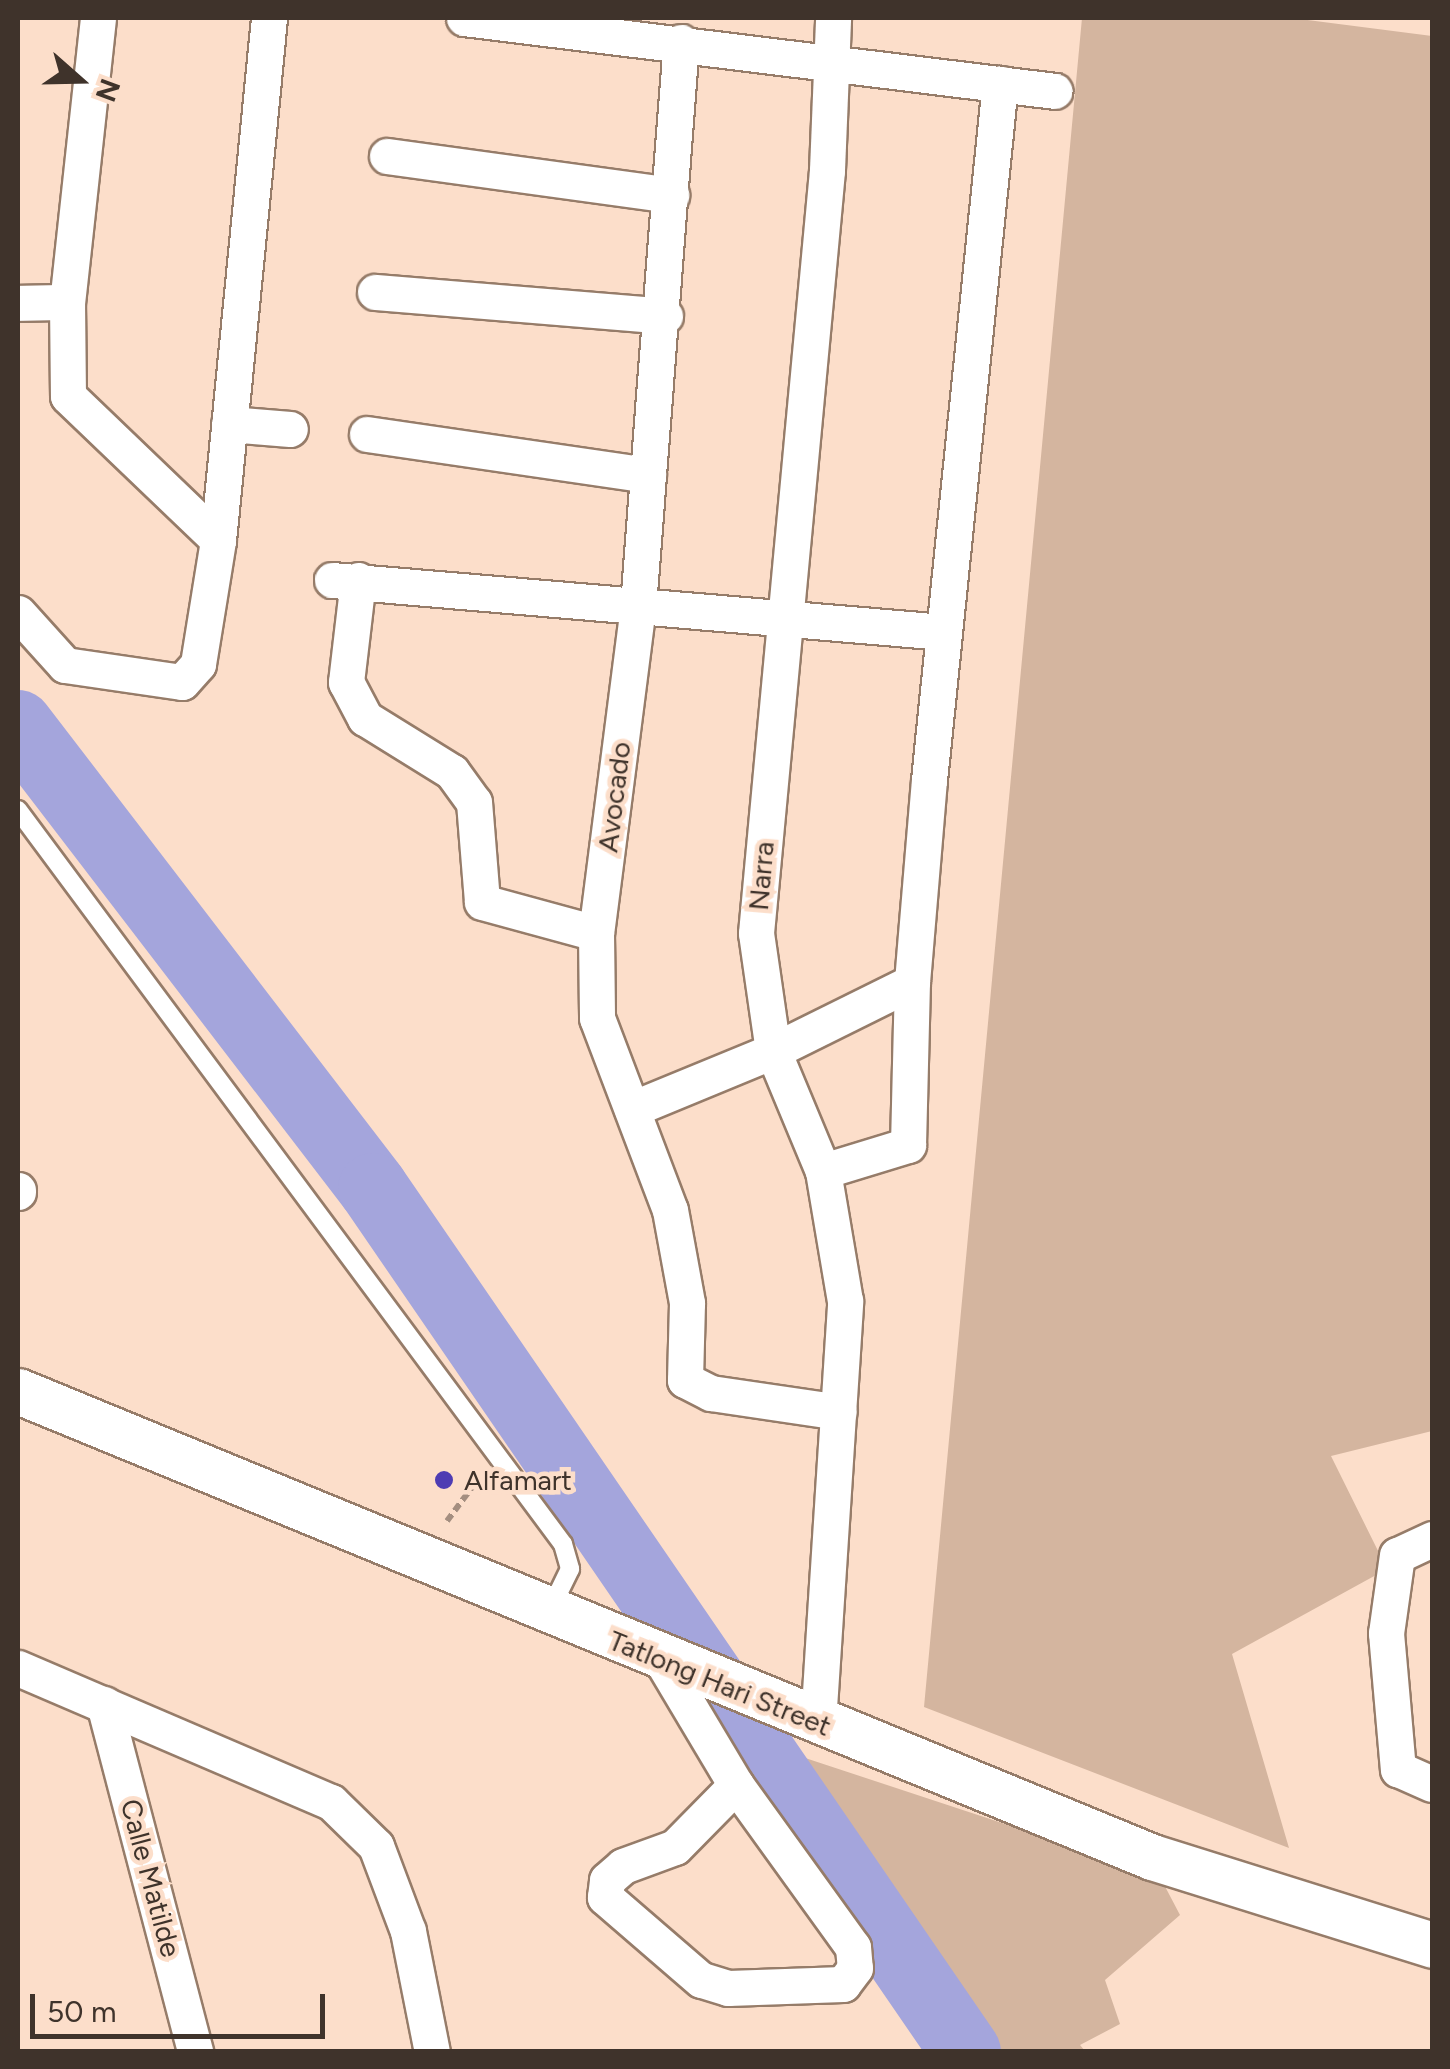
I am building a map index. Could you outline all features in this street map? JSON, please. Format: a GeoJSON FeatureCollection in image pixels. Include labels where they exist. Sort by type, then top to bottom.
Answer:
{"type":"FeatureCollection","features":[{"type":"Feature","properties":{"kind":"street"},"geometry":{"type":"LineString","coordinates":[[98,18],[67,302],[68,396],[218,540]]}},
{"type":"Feature","properties":{"kind":"street"},"geometry":{"type":"LineString","coordinates":[[18,614],[65,665],[182,682],[198,664],[218,540],[269,18]]}},
{"type":"Feature","properties":{"kind":"street"},"geometry":{"type":"LineString","coordinates":[[464,18],[1055,90]]}},
{"type":"Feature","properties":{"kind":"street","name":"Narra"},"geometry":{"type":"LineString","coordinates":[[799,1715],[839,1412],[845,1301],[824,1171],[773,1051],[756,932],[782,618],[828,170],[833,18]]}},
{"type":"Feature","properties":{"kind":"street","name":"Avocado"},"geometry":{"type":"LineString","coordinates":[[681,42],[665,316],[638,606],[596,932],[597,1018],[670,1210],[687,1303],[685,1380],[711,1393],[839,1412]]}},
{"type":"Feature","properties":{"kind":"street"},"geometry":{"type":"LineString","coordinates":[[824,1171],[908,1146],[912,982],[943,632],[1000,84]]}},
{"type":"Feature","properties":{"kind":"street"},"geometry":{"type":"LineString","coordinates":[[386,156],[671,195]]}},
{"type":"Feature","properties":{"kind":"street"},"geometry":{"type":"LineString","coordinates":[[374,292],[665,316]]}},
{"type":"Feature","properties":{"kind":"street"},"geometry":{"type":"LineString","coordinates":[[18,303],[67,302]]}},
{"type":"Feature","properties":{"kind":"street"},"geometry":{"type":"LineString","coordinates":[[229,424],[290,429]]}},
{"type":"Feature","properties":{"kind":"street"},"geometry":{"type":"LineString","coordinates":[[367,434],[648,476]]}},
{"type":"Feature","properties":{"kind":"street"},"geometry":{"type":"LineString","coordinates":[[596,932],[482,902],[474,802],[452,772],[365,718],[346,682],[345,580],[943,632]]}},
{"type":"Feature","properties":{"kind":"street"},"geometry":{"type":"LineString","coordinates":[[632,1109],[773,1051],[912,982]]}},
{"type":"Feature","properties":{"kind":"street","name":"Tatlong Hari Street"},"geometry":{"type":"LineString","coordinates":[[18,1391],[679,1667],[1152,1858],[1432,1945]]}},
{"type":"Feature","properties":{"kind":"street"},"geometry":{"type":"LineString","coordinates":[[1432,1540],[1397,1554],[1386,1633],[1398,1769],[1432,1784]]}},
{"type":"Feature","properties":{"kind":"street"},"geometry":{"type":"LineString","coordinates":[[679,1667],[736,1785],[852,1948],[856,1968],[843,1984],[728,1988],[701,1980],[605,1897],[607,1880],[623,1866],[675,1847],[736,1785]]}},
{"type":"Feature","properties":{"kind":"street"},"geometry":{"type":"LineString","coordinates":[[18,1668],[331,1802],[376,1846],[408,1931],[432,2052]]}},
{"type":"Feature","properties":{"kind":"street","name":"Calle Matilde"},"geometry":{"type":"LineString","coordinates":[[104,1704],[194,2052]]}},
{"type":"Feature","properties":{"kind":"lane"},"geometry":{"type":"LineString","coordinates":[[18,810],[564,1544],[570,1569],[548,1612]]}},
{"type":"Feature","properties":{"kind":"path"},"geometry":{"type":"LineString","coordinates":[[419,1559],[494,1454]]}},
{"type":"Feature","properties":{"kind":"shaded area"},"geometry":{"type":"Polygon","coordinates":[[[1082,18],[1292,18],[1432,36],[1432,1431],[1331,1456],[1387,1569],[1232,1654],[1289,1848],[924,1707],[1082,18]]]}},
{"type":"Feature","properties":{"kind":"shaded area"},"geometry":{"type":"Polygon","coordinates":[[[751,1740],[1159,1875],[1180,1915],[1105,1980],[1120,2024],[1080,2045],[1085,2051],[966,2051],[751,1740]]]}},
{"type":"Feature","properties":{"kind":"waterway"},"geometry":{"type":"LineString","coordinates":[[18,725],[373,1188],[966,2052]]}},
{"type":"Feature","properties":{"kind":"place","name":"Alfamart"},"geometry":{"type":"Point","coordinates":[444,1480]}}]}
